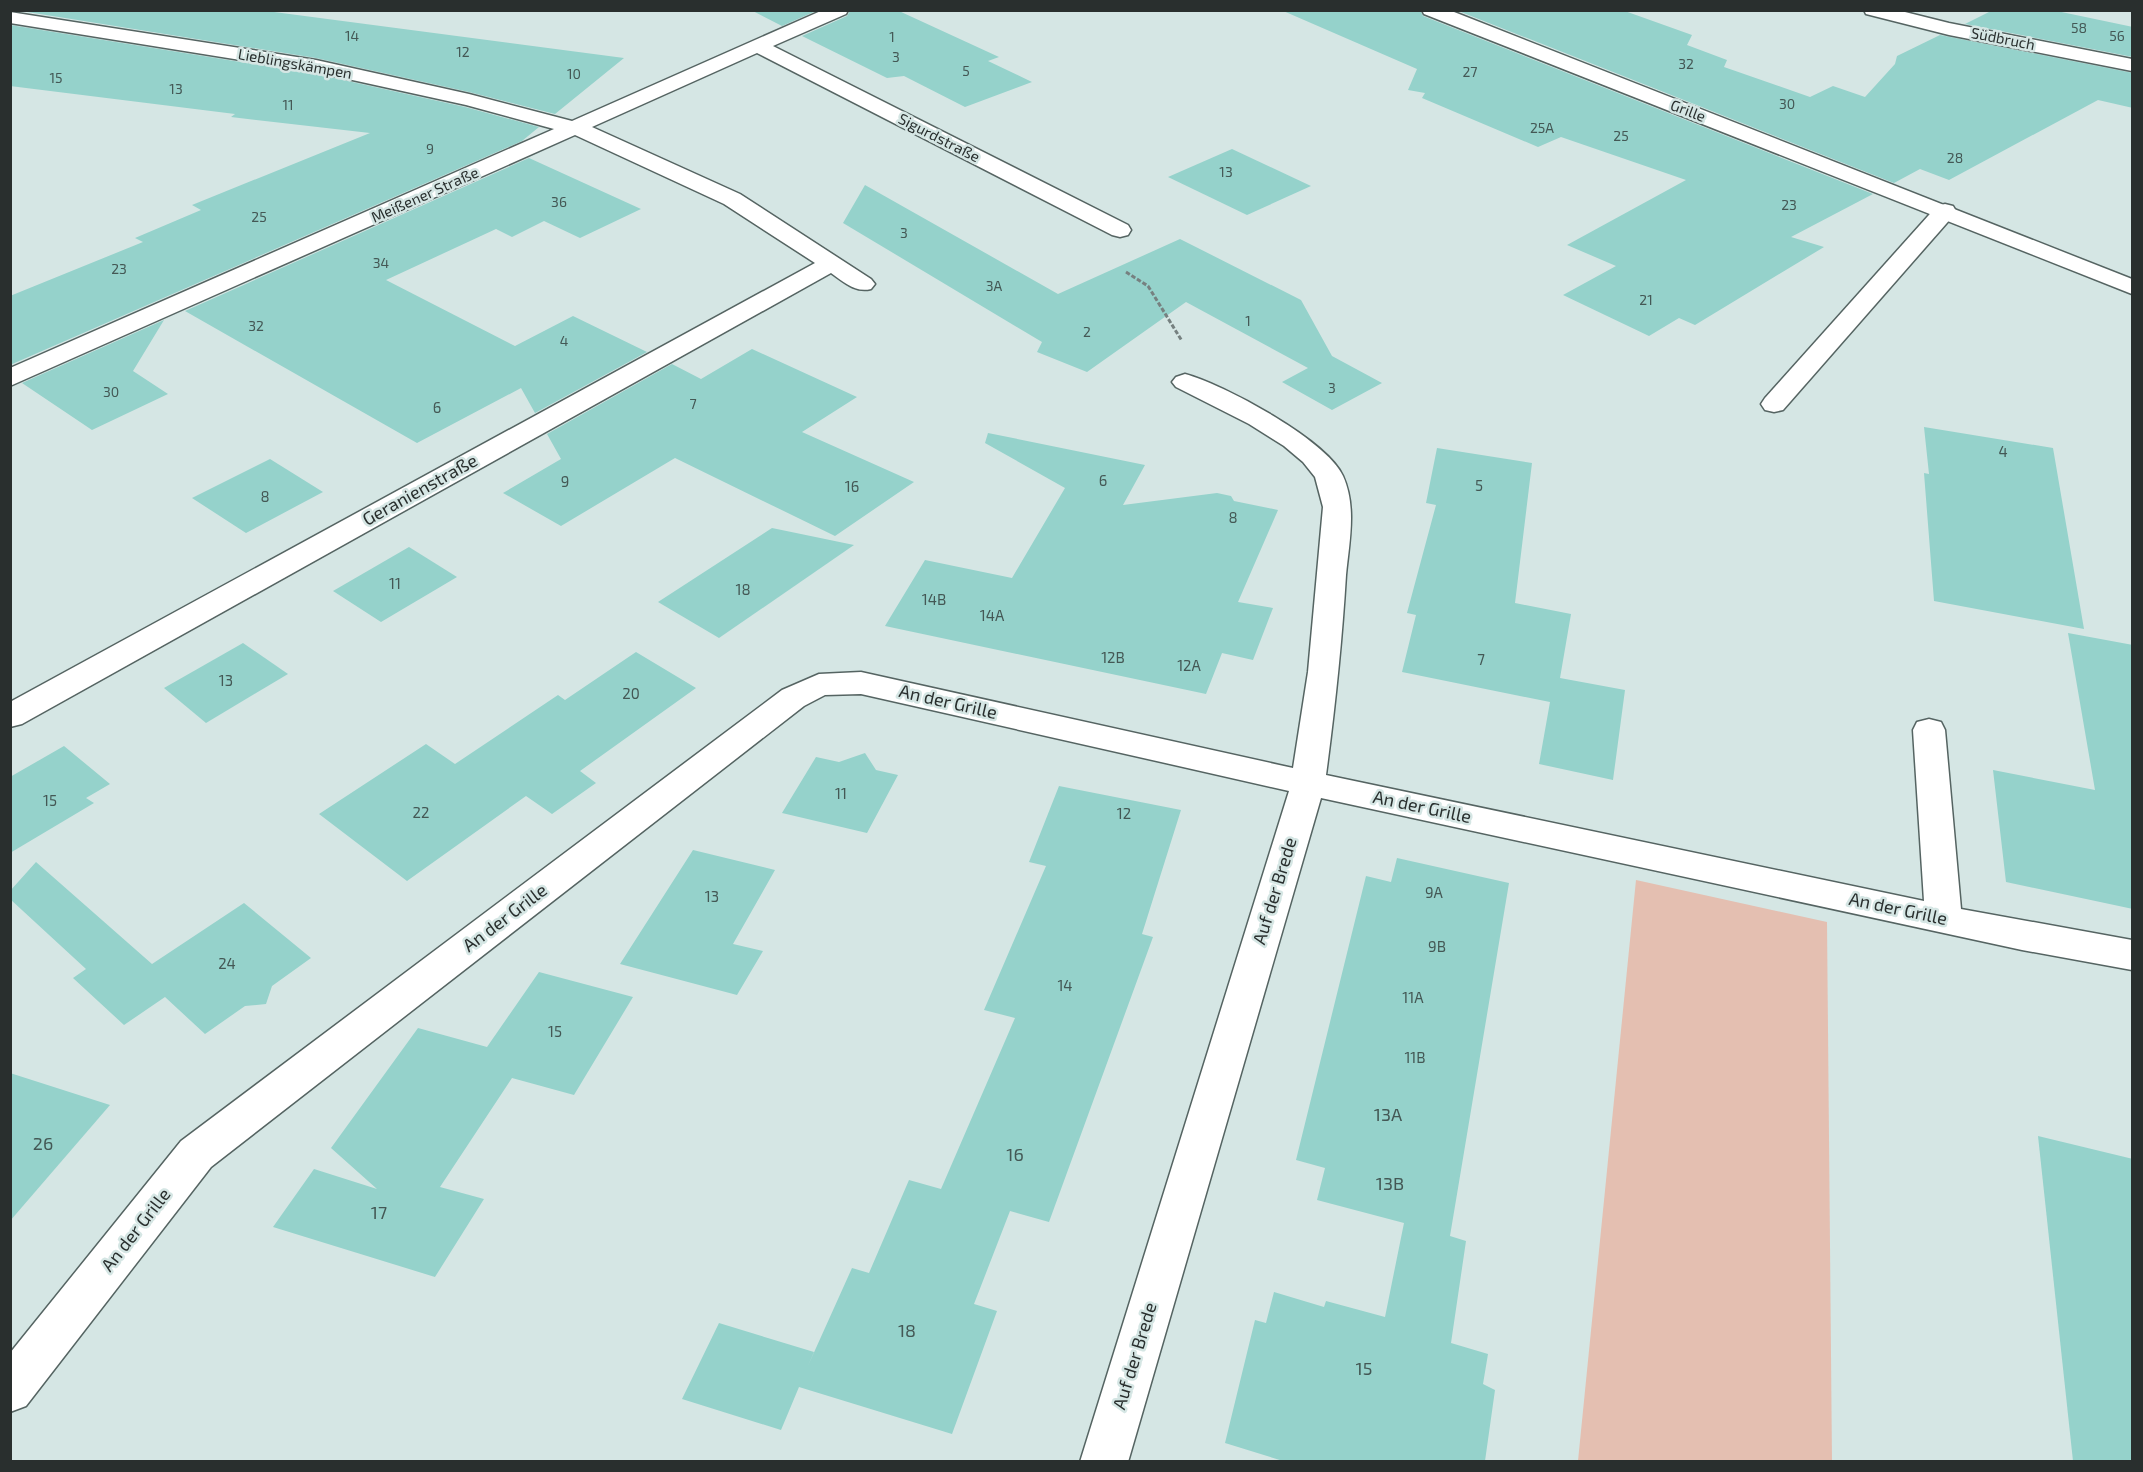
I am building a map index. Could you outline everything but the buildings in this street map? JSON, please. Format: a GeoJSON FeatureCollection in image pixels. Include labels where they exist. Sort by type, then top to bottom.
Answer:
{"type":"FeatureCollection","features":[{"type":"Feature","properties":{"kind":"street","name":"Meißener Straße"},"geometry":{"type":"LineString","coordinates":[[10,378],[839,10]]}},
{"type":"Feature","properties":{"kind":"street","name":"Grille"},"geometry":{"type":"LineString","coordinates":[[1431,10],[2133,287]]}},
{"type":"Feature","properties":{"kind":"street","name":"Südbruch"},"geometry":{"type":"LineString","coordinates":[[1873,10],[1949,29],[2133,65]]}},
{"type":"Feature","properties":{"kind":"street","name":"Lieblingskämpen"},"geometry":{"type":"LineString","coordinates":[[11,17],[316,66],[469,100],[576,128]]}},
{"type":"Feature","properties":{"kind":"street","name":"Sigurdstraße"},"geometry":{"type":"LineString","coordinates":[[758,46],[1120,230]]}},
{"type":"Feature","properties":{"kind":"street"},"geometry":{"type":"LineString","coordinates":[[576,128],[732,199],[863,285]]}},
{"type":"Feature","properties":{"kind":"street"},"geometry":{"type":"LineString","coordinates":[[1774,404],[1945,211]]}},
{"type":"Feature","properties":{"kind":"street","name":"Geranienstraße"},"geometry":{"type":"LineString","coordinates":[[10,716],[830,264]]}},
{"type":"Feature","properties":{"kind":"street","name":"Auf der Brede"},"geometry":{"type":"LineString","coordinates":[[1104,1461],[1308,783],[1324,672],[1338,507],[1329,476],[1313,456],[1294,440],[1258,418],[1185,382]]}},
{"type":"Feature","properties":{"kind":"street","name":"An der Grille"},"geometry":{"type":"LineString","coordinates":[[10,1390],[196,1154],[784,705],[819,685],[861,683],[1308,783],[2022,936],[2133,955]]}},
{"type":"Feature","properties":{"kind":"street"},"geometry":{"type":"LineString","coordinates":[[1929,730],[1944,919]]}},
{"type":"Feature","properties":{"kind":"path"},"geometry":{"type":"LineString","coordinates":[[1120,230],[1111,245],[1120,269],[1148,286],[1194,359],[1185,382]]}},
{"type":"Feature","properties":{"kind":"shaded area"},"geometry":{"type":"Polygon","coordinates":[[[1636,880],[1827,922],[1832,1461],[1578,1461],[1636,880]]]}}]}
